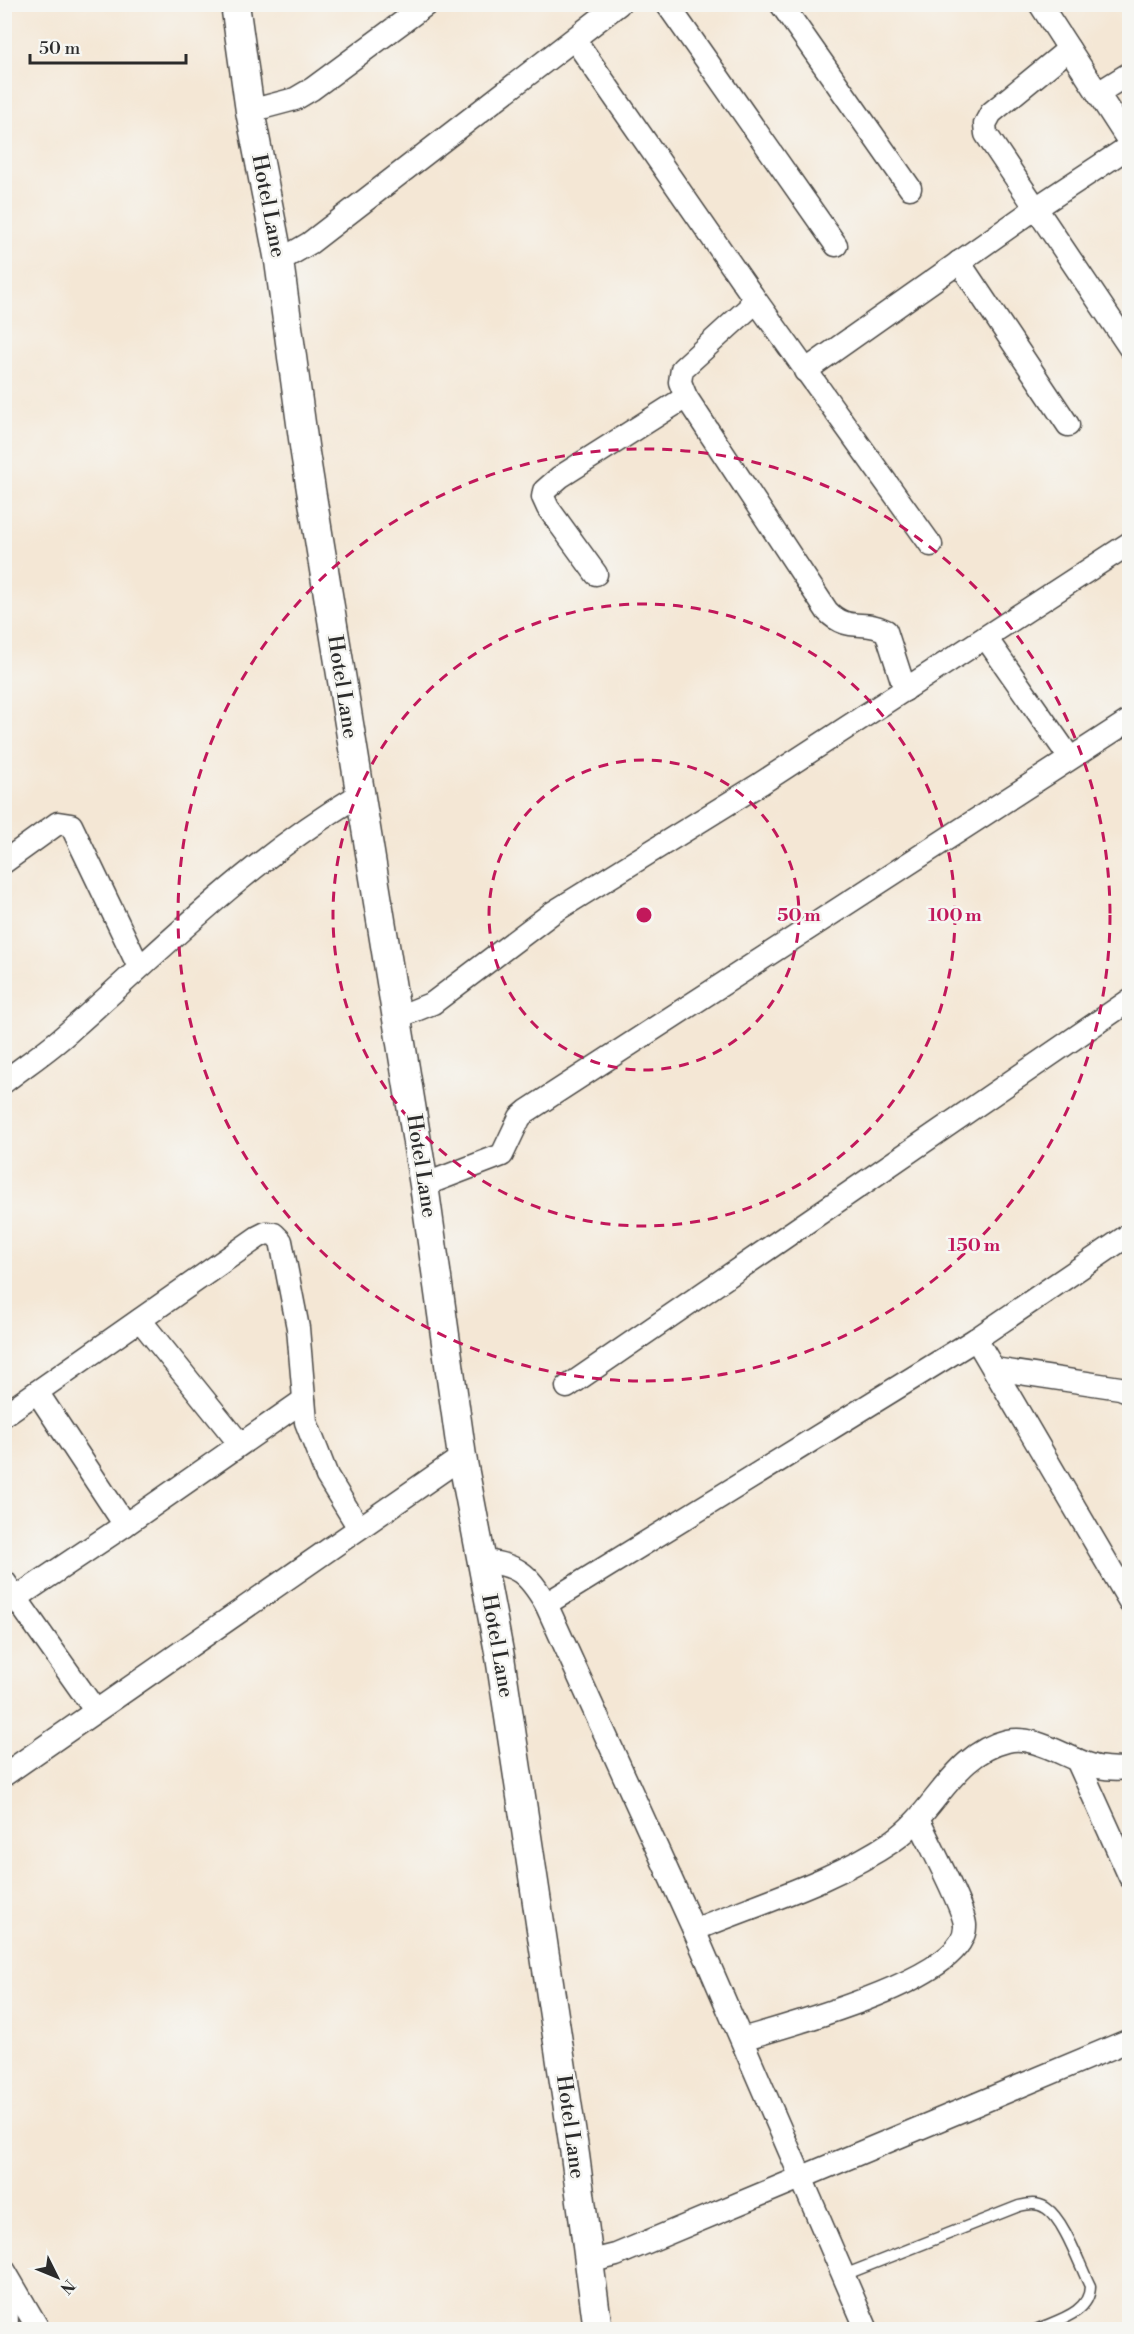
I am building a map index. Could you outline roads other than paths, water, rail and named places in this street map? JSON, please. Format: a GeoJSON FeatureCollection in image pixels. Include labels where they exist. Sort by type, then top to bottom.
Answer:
{"type":"FeatureCollection","features":[{"type":"Feature","properties":{"kind":"street","name":"Hotel Lane"},"geometry":{"type":"LineString","coordinates":[[235,4],[264,108],[295,252],[300,422],[359,795],[411,1012],[424,1185],[462,1457],[496,1563],[500,1657],[575,2155],[603,2258],[598,2330]]}},
{"type":"Feature","properties":{"kind":"street"},"geometry":{"type":"LineString","coordinates":[[264,108],[295,99],[335,74],[427,4]]}},
{"type":"Feature","properties":{"kind":"street"},"geometry":{"type":"LineString","coordinates":[[295,252],[575,40],[619,4]]}},
{"type":"Feature","properties":{"kind":"street"},"geometry":{"type":"LineString","coordinates":[[667,4],[836,245]]}},
{"type":"Feature","properties":{"kind":"street"},"geometry":{"type":"LineString","coordinates":[[781,4],[910,188]]}},
{"type":"Feature","properties":{"kind":"street"},"geometry":{"type":"LineString","coordinates":[[805,371],[1130,144],[1069,49],[1051,8]]}},
{"type":"Feature","properties":{"kind":"street"},"geometry":{"type":"LineString","coordinates":[[575,40],[805,371],[931,545]]}},
{"type":"Feature","properties":{"kind":"street"},"geometry":{"type":"LineString","coordinates":[[1069,49],[1006,98],[991,113],[984,124],[986,134],[1130,348]]}},
{"type":"Feature","properties":{"kind":"street"},"geometry":{"type":"LineString","coordinates":[[1098,93],[1130,73]]}},
{"type":"Feature","properties":{"kind":"street"},"geometry":{"type":"LineString","coordinates":[[959,262],[1068,425]]}},
{"type":"Feature","properties":{"kind":"street"},"geometry":{"type":"LineString","coordinates":[[752,295],[750,307],[682,369],[680,382],[686,397],[827,611],[837,621],[847,625],[880,628],[886,631],[904,690]]}},
{"type":"Feature","properties":{"kind":"street"},"geometry":{"type":"LineString","coordinates":[[596,573],[548,508],[543,497],[544,491],[560,477],[686,397]]}},
{"type":"Feature","properties":{"kind":"street"},"geometry":{"type":"LineString","coordinates":[[411,1012],[552,913],[986,638],[1130,543]]}},
{"type":"Feature","properties":{"kind":"street"},"geometry":{"type":"LineString","coordinates":[[986,638],[1070,758]]}},
{"type":"Feature","properties":{"kind":"street"},"geometry":{"type":"LineString","coordinates":[[424,1185],[502,1155],[520,1117],[526,1111],[1130,720]]}},
{"type":"Feature","properties":{"kind":"street"},"geometry":{"type":"LineString","coordinates":[[4,1082],[72,1029],[233,883],[309,825],[359,795]]}},
{"type":"Feature","properties":{"kind":"street"},"geometry":{"type":"LineString","coordinates":[[4,862],[58,823],[71,825],[139,967]]}},
{"type":"Feature","properties":{"kind":"street"},"geometry":{"type":"LineString","coordinates":[[567,1387],[1130,1000]]}},
{"type":"Feature","properties":{"kind":"street"},"geometry":{"type":"LineString","coordinates":[[4,1415],[258,1237],[266,1233],[274,1234],[280,1241],[298,1328],[306,1422],[316,1455],[359,1528]]}},
{"type":"Feature","properties":{"kind":"street"},"geometry":{"type":"LineString","coordinates":[[546,1604],[976,1339],[1130,1234]]}},
{"type":"Feature","properties":{"kind":"street"},"geometry":{"type":"LineString","coordinates":[[140,1320],[240,1444]]}},
{"type":"Feature","properties":{"kind":"street"},"geometry":{"type":"LineString","coordinates":[[976,1339],[1130,1602]]}},
{"type":"Feature","properties":{"kind":"street"},"geometry":{"type":"LineString","coordinates":[[994,1369],[1120,1388],[1130,1392]]}},
{"type":"Feature","properties":{"kind":"street"},"geometry":{"type":"LineString","coordinates":[[37,1392],[125,1526]]}},
{"type":"Feature","properties":{"kind":"street"},"geometry":{"type":"LineString","coordinates":[[95,1710],[10,1589],[125,1526],[304,1400]]}},
{"type":"Feature","properties":{"kind":"street"},"geometry":{"type":"LineString","coordinates":[[4,1775],[462,1457]]}},
{"type":"Feature","properties":{"kind":"street"},"geometry":{"type":"LineString","coordinates":[[496,1563],[522,1572],[532,1581],[546,1604],[694,1930],[867,2330]]}},
{"type":"Feature","properties":{"kind":"street"},"geometry":{"type":"LineString","coordinates":[[694,1930],[844,1869],[893,1841],[919,1821],[961,1765],[982,1751],[1008,1740],[1036,1744],[1098,1767],[1130,1768]]}},
{"type":"Feature","properties":{"kind":"street"},"geometry":{"type":"LineString","coordinates":[[1077,1760],[1130,1877]]}},
{"type":"Feature","properties":{"kind":"street"},"geometry":{"type":"LineString","coordinates":[[742,2039],[861,2002],[904,1984],[960,1943],[965,1923],[919,1821]]}},
{"type":"Feature","properties":{"kind":"street"},"geometry":{"type":"LineString","coordinates":[[603,2258],[803,2179],[1130,2040]]}},
{"type":"Feature","properties":{"kind":"street"},"geometry":{"type":"LineString","coordinates":[[5,2271],[7,2330]]}},
{"type":"Feature","properties":{"kind":"street"},"geometry":{"type":"LineString","coordinates":[[5,2271],[39,2330]]}},
{"type":"Feature","properties":{"kind":"lane"},"geometry":{"type":"LineString","coordinates":[[844,2275],[1019,2206],[1033,2203],[1046,2208],[1057,2219],[1090,2286],[1090,2296],[1084,2306],[1036,2330]]}}]}
